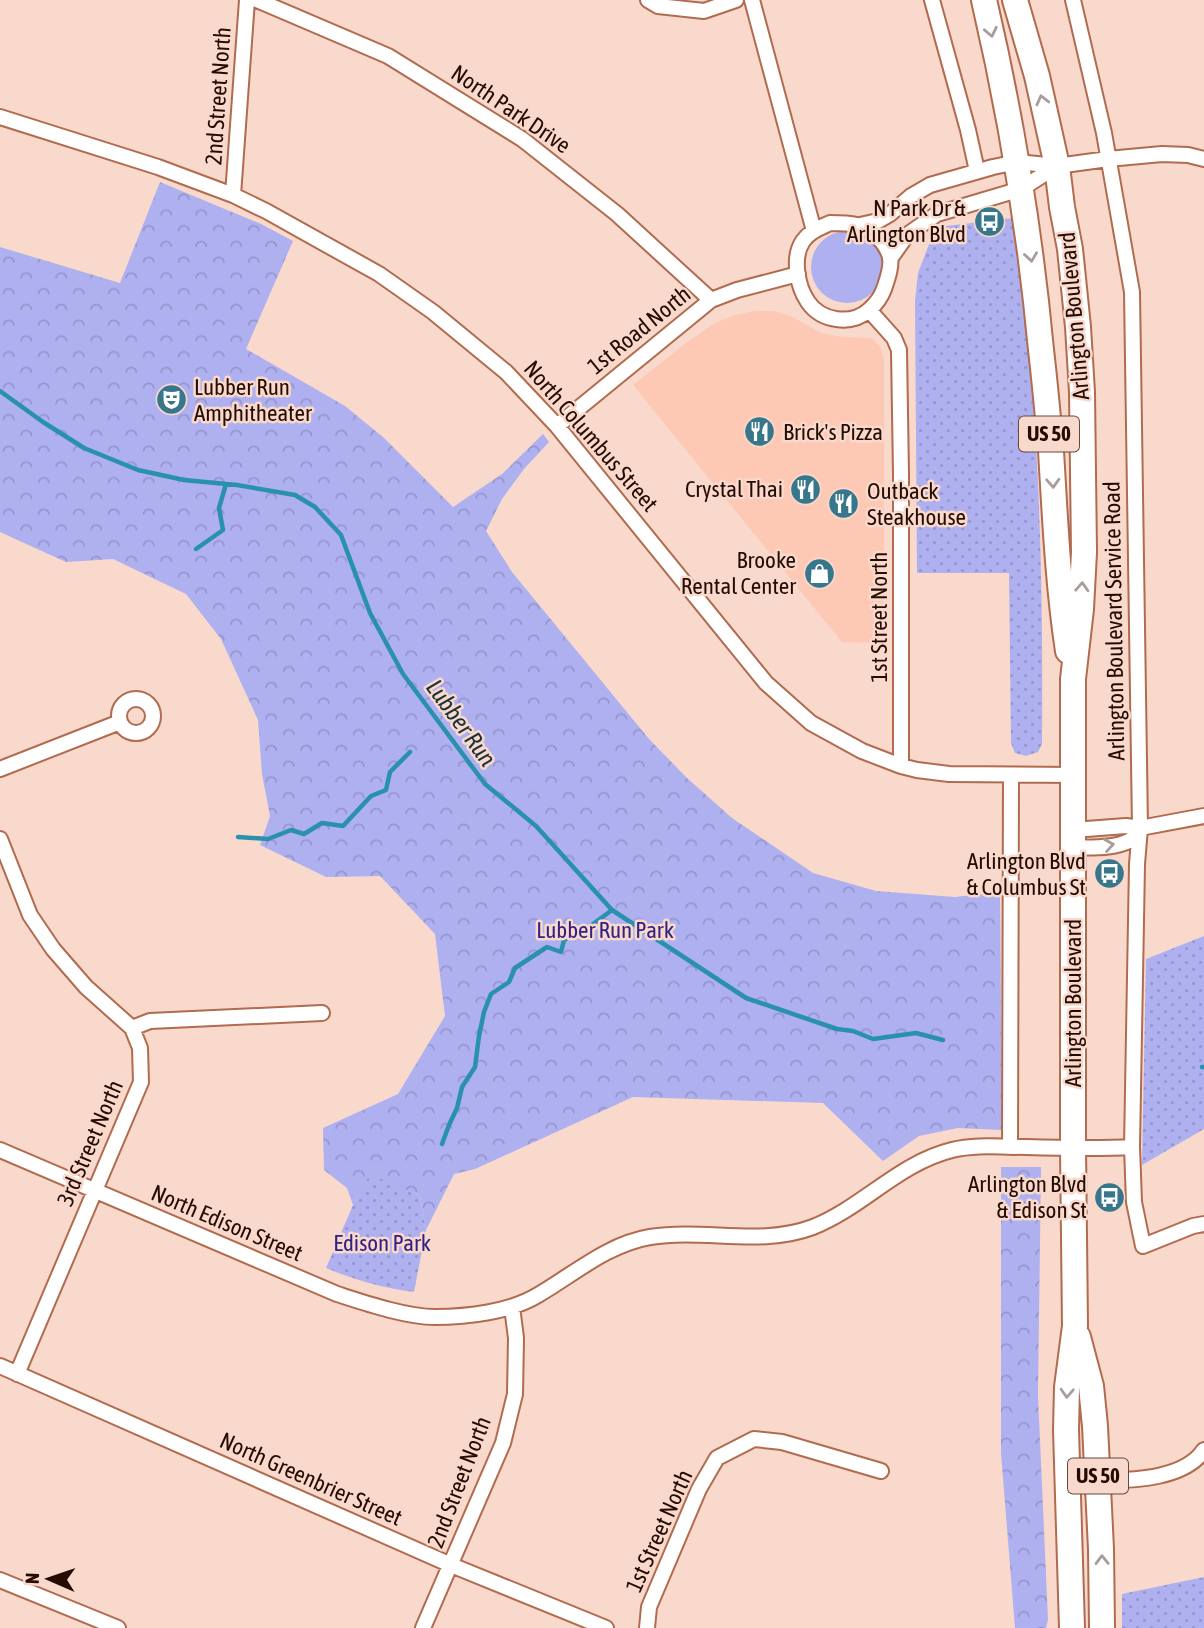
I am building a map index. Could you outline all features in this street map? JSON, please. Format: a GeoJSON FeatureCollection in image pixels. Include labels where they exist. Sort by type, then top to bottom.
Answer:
{"type":"FeatureCollection","features":[{"type":"Feature","properties":{"kind":"highway","name":"Arlington Boulevard"},"geometry":{"type":"LineString","coordinates":[[984,0],[1017,162],[1034,283],[1063,616],[1073,680]]}},
{"type":"Feature","properties":{"kind":"highway","name":"Arlington Boulevard"},"geometry":{"type":"LineString","coordinates":[[1016,0],[1037,76],[1057,166],[1075,290],[1082,403],[1084,552],[1073,680],[1075,1326],[1067,1387],[1066,1430],[1072,1628]]}},
{"type":"Feature","properties":{"kind":"highway","name":"Arlington Boulevard"},"geometry":{"type":"LineString","coordinates":[[1075,1326],[1091,1386],[1095,1426],[1102,1628]]}},
{"type":"Feature","properties":{"kind":"street","name":"2nd Street North"},"geometry":{"type":"LineString","coordinates":[[233,195],[247,0]]}},
{"type":"Feature","properties":{"kind":"street","name":"North Park Drive"},"geometry":{"type":"LineString","coordinates":[[257,0],[388,56],[522,139],[617,214],[711,300]]}},
{"type":"Feature","properties":{"kind":"street"},"geometry":{"type":"LineString","coordinates":[[648,0],[658,6],[704,11],[736,0]]}},
{"type":"Feature","properties":{"kind":"street"},"geometry":{"type":"LineString","coordinates":[[752,0],[814,230]]}},
{"type":"Feature","properties":{"kind":"street"},"geometry":{"type":"LineString","coordinates":[[932,0],[977,171]]}},
{"type":"Feature","properties":{"kind":"street","name":"Arlington Boulevard Service Road"},"geometry":{"type":"LineString","coordinates":[[1073,0],[1104,133],[1132,292],[1140,828],[1132,1147],[1134,1202],[1143,1247],[1204,1224]]}},
{"type":"Feature","properties":{"kind":"street","name":"North Columbus Street"},"geometry":{"type":"LineString","coordinates":[[0,117],[158,167],[233,195],[379,274],[422,304],[506,372],[557,426],[766,683],[811,723],[855,748],[901,766],[949,774],[1073,775]]}},
{"type":"Feature","properties":{"kind":"street"},"geometry":{"type":"LineString","coordinates":[[860,225],[873,233],[884,245],[890,259],[883,294],[862,317],[851,320],[835,319],[820,314],[808,303],[803,293],[797,257],[803,241],[814,230],[830,223],[860,225],[878,221],[930,185],[1017,162],[1057,166],[1176,154],[1204,159]]}},
{"type":"Feature","properties":{"kind":"street"},"geometry":{"type":"LineString","coordinates":[[890,259],[907,235],[936,214],[1021,189],[1057,166]]}},
{"type":"Feature","properties":{"kind":"street","name":"1st Road North"},"geometry":{"type":"LineString","coordinates":[[557,426],[711,300],[737,290],[798,274]]}},
{"type":"Feature","properties":{"kind":"street","name":"1st Street North"},"geometry":{"type":"LineString","coordinates":[[869,310],[894,338],[899,350],[901,766]]}},
{"type":"Feature","properties":{"kind":"street"},"geometry":{"type":"LineString","coordinates":[[0,769],[120,722]]}},
{"type":"Feature","properties":{"kind":"street"},"geometry":{"type":"LineString","coordinates":[[1010,1147],[1011,775]]}},
{"type":"Feature","properties":{"kind":"street"},"geometry":{"type":"LineString","coordinates":[[1073,839],[1126,826],[1140,828],[1204,816]]}},
{"type":"Feature","properties":{"kind":"street"},"geometry":{"type":"LineString","coordinates":[[0,839],[30,915],[53,949],[86,987],[132,1028],[150,1021],[322,1013]]}},
{"type":"Feature","properties":{"kind":"street","name":"3rd Street North"},"geometry":{"type":"LineString","coordinates":[[17,1374],[141,1082],[140,1048],[132,1028]]}},
{"type":"Feature","properties":{"kind":"street","name":"North Edison Street"},"geometry":{"type":"LineString","coordinates":[[0,1150],[321,1288],[373,1306],[434,1317],[485,1313],[512,1307],[535,1297],[599,1257],[647,1237],[674,1234],[769,1237],[811,1228],[832,1219],[926,1158],[954,1149],[1132,1147]]}},
{"type":"Feature","properties":{"kind":"street","name":"2nd Street North"},"geometry":{"type":"LineString","coordinates":[[423,1628],[503,1443],[515,1394],[516,1338],[512,1307]]}},
{"type":"Feature","properties":{"kind":"street","name":"North Greenbrier Street"},"geometry":{"type":"LineString","coordinates":[[0,1366],[451,1565],[606,1628]]}},
{"type":"Feature","properties":{"kind":"street","name":"1st Street North"},"geometry":{"type":"LineString","coordinates":[[647,1628],[649,1607],[699,1489],[718,1458],[754,1439],[782,1442],[881,1471]]}},
{"type":"Feature","properties":{"kind":"street"},"geometry":{"type":"LineString","coordinates":[[1098,1481],[1174,1471],[1188,1466],[1204,1450]]}},
{"type":"Feature","properties":{"kind":"street"},"geometry":{"type":"LineString","coordinates":[[0,1580],[118,1628]]}},
{"type":"Feature","properties":{"kind":"shaded area"},"geometry":{"type":"Polygon","coordinates":[[[755,311],[774,311],[791,316],[821,333],[872,338],[880,346],[884,359],[884,643],[842,642],[633,385],[715,323],[755,311]]]}},
{"type":"Feature","properties":{"kind":"green space","name":"Lubber Run Park"},"geometry":{"type":"Polygon","coordinates":[[[160,182],[261,224],[293,241],[246,349],[345,406],[384,438],[453,507],[502,474],[543,434],[549,442],[524,469],[502,499],[486,531],[512,572],[649,739],[732,818],[813,873],[876,891],[955,897],[1000,892],[1002,1130],[958,1128],[919,1136],[883,1161],[823,1103],[633,1097],[475,1169],[454,1174],[426,1230],[420,1196],[370,1175],[353,1205],[347,1188],[324,1170],[323,1128],[398,1094],[445,1016],[435,934],[380,876],[326,877],[260,845],[270,816],[262,774],[258,720],[221,639],[186,594],[113,559],[66,562],[0,532],[0,247],[120,283],[160,182]]]}},
{"type":"Feature","properties":{"kind":"green space"},"geometry":{"type":"Polygon","coordinates":[[[1013,218],[1031,371],[1041,557],[1042,744],[1038,752],[1026,756],[1015,753],[1011,743],[1009,573],[917,573],[915,301],[918,273],[931,239],[946,226],[1013,218]]]}},
{"type":"Feature","properties":{"kind":"green space"},"geometry":{"type":"Polygon","coordinates":[[[854,231],[873,241],[881,253],[881,281],[873,293],[861,301],[840,303],[821,293],[813,281],[811,260],[821,241],[833,233],[854,231]]]}},
{"type":"Feature","properties":{"kind":"green space"},"geometry":{"type":"Polygon","coordinates":[[[1204,936],[1204,1129],[1142,1165],[1146,959],[1204,936]]]}},
{"type":"Feature","properties":{"kind":"green space"},"geometry":{"type":"Polygon","coordinates":[[[1001,1167],[1041,1167],[1038,1395],[1048,1620],[1046,1628],[1015,1628],[1001,1453],[1001,1167]]]}},
{"type":"Feature","properties":{"kind":"green space","name":"Edison Park"},"geometry":{"type":"Polygon","coordinates":[[[370,1174],[420,1196],[426,1230],[414,1292],[369,1283],[326,1268],[353,1205],[370,1174]]]}},
{"type":"Feature","properties":{"kind":"green space"},"geometry":{"type":"Polygon","coordinates":[[[1204,1577],[1204,1628],[1122,1628],[1122,1594],[1204,1577]]]}},
{"type":"Feature","properties":{"kind":"waterway","name":"Lubber Run"},"geometry":{"type":"LineString","coordinates":[[0,391],[84,448],[138,470],[184,480],[237,485],[295,495],[315,507],[341,535],[370,613],[403,674],[485,784],[536,826],[612,910],[746,998],[873,1039],[916,1033],[943,1040]]}},
{"type":"Feature","properties":{"kind":"waterway"},"geometry":{"type":"LineString","coordinates":[[196,549],[223,530],[219,508],[226,484]]}},
{"type":"Feature","properties":{"kind":"waterway"},"geometry":{"type":"LineString","coordinates":[[238,837],[268,839],[291,830],[304,834],[322,823],[343,826],[371,796],[386,790],[390,772],[410,752]]}},
{"type":"Feature","properties":{"kind":"waterway"},"geometry":{"type":"LineString","coordinates":[[442,1144],[457,1108],[462,1087],[475,1067],[484,1012],[491,994],[509,982],[515,968],[547,947],[561,952],[564,940],[589,927],[612,910]]}},
{"type":"Feature","properties":{"kind":"place","name":"N Park Dr & Arlington Blvd"},"geometry":{"type":"Point","coordinates":[989,221]}},
{"type":"Feature","properties":{"kind":"place","name":"Lubber Run Amphitheater"},"geometry":{"type":"Point","coordinates":[171,400]}},
{"type":"Feature","properties":{"kind":"place","name":"Brick's Pizza"},"geometry":{"type":"Point","coordinates":[760,432]}},
{"type":"Feature","properties":{"kind":"place","name":"Crystal Thai"},"geometry":{"type":"Point","coordinates":[806,489]}},
{"type":"Feature","properties":{"kind":"place","name":"Outback Steakhouse"},"geometry":{"type":"Point","coordinates":[844,504]}},
{"type":"Feature","properties":{"kind":"place","name":"Brooke Rental Center"},"geometry":{"type":"Point","coordinates":[819,573]}},
{"type":"Feature","properties":{"kind":"place","name":"Arlington Blvd & Columbus St"},"geometry":{"type":"Point","coordinates":[1109,874]}},
{"type":"Feature","properties":{"kind":"place","name":"Arlington Blvd & Edison St"},"geometry":{"type":"Point","coordinates":[1110,1197]}}]}
